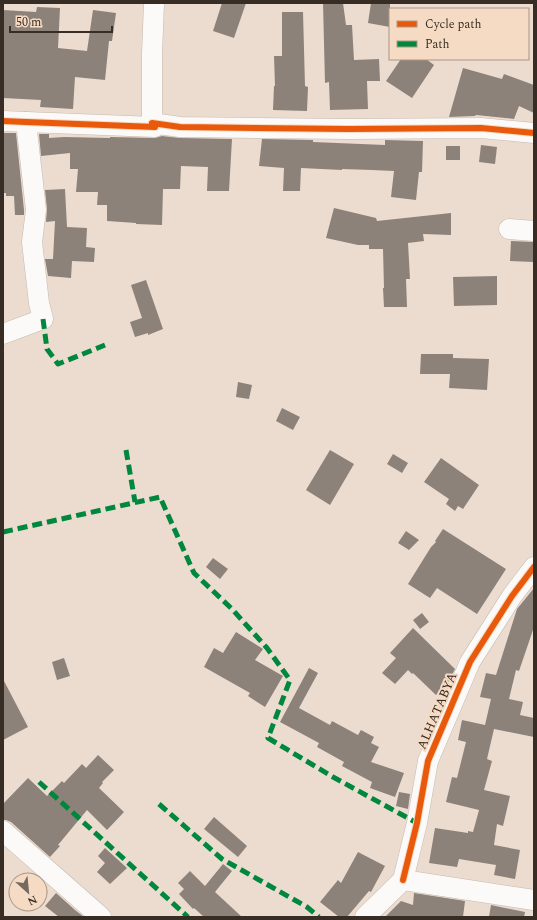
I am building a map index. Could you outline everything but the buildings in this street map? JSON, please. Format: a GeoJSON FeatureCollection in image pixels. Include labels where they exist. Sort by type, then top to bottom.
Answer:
{"type":"FeatureCollection","features":[{"type":"Feature","properties":{"kind":"street"},"geometry":{"type":"LineString","coordinates":[[3,121],[155,127],[152,123],[154,3]]}},
{"type":"Feature","properties":{"kind":"street"},"geometry":{"type":"LineString","coordinates":[[3,334],[43,319],[38,304],[32,242],[36,210],[26,122]]}},
{"type":"Feature","properties":{"kind":"street"},"geometry":{"type":"LineString","coordinates":[[152,123],[180,127],[481,128],[534,133]]}},
{"type":"Feature","properties":{"kind":"street"},"geometry":{"type":"LineString","coordinates":[[509,229],[534,231]]}},
{"type":"Feature","properties":{"kind":"street","name":"ALHATABYA"},"geometry":{"type":"LineString","coordinates":[[403,880],[417,824],[428,760],[470,662],[512,596],[534,568]]}},
{"type":"Feature","properties":{"kind":"street"},"geometry":{"type":"LineString","coordinates":[[3,831],[101,917]]}},
{"type":"Feature","properties":{"kind":"street"},"geometry":{"type":"LineString","coordinates":[[365,917],[403,880],[534,900]]}},
{"type":"Feature","properties":{"kind":"marked path"},"geometry":{"type":"LineString","coordinates":[[43,319],[47,349],[58,364],[105,345]]}},
{"type":"Feature","properties":{"kind":"marked path"},"geometry":{"type":"LineString","coordinates":[[126,450],[135,502]]}},
{"type":"Feature","properties":{"kind":"marked path"},"geometry":{"type":"LineString","coordinates":[[3,532],[160,497],[194,573],[232,609],[267,648],[290,680],[268,738],[333,777],[417,823]]}},
{"type":"Feature","properties":{"kind":"marked path"},"geometry":{"type":"LineString","coordinates":[[39,782],[188,917]]}},
{"type":"Feature","properties":{"kind":"marked path"},"geometry":{"type":"LineString","coordinates":[[159,804],[222,859],[307,907],[319,917]]}},
{"type":"Feature","properties":{"kind":"cycle path"},"geometry":{"type":"LineString","coordinates":[[3,121],[155,127],[152,123],[180,127],[349,129],[481,128],[534,133]]}},
{"type":"Feature","properties":{"kind":"cycle path"},"geometry":{"type":"LineString","coordinates":[[403,880],[417,823],[428,761],[470,662],[512,596],[534,567]]}}]}
